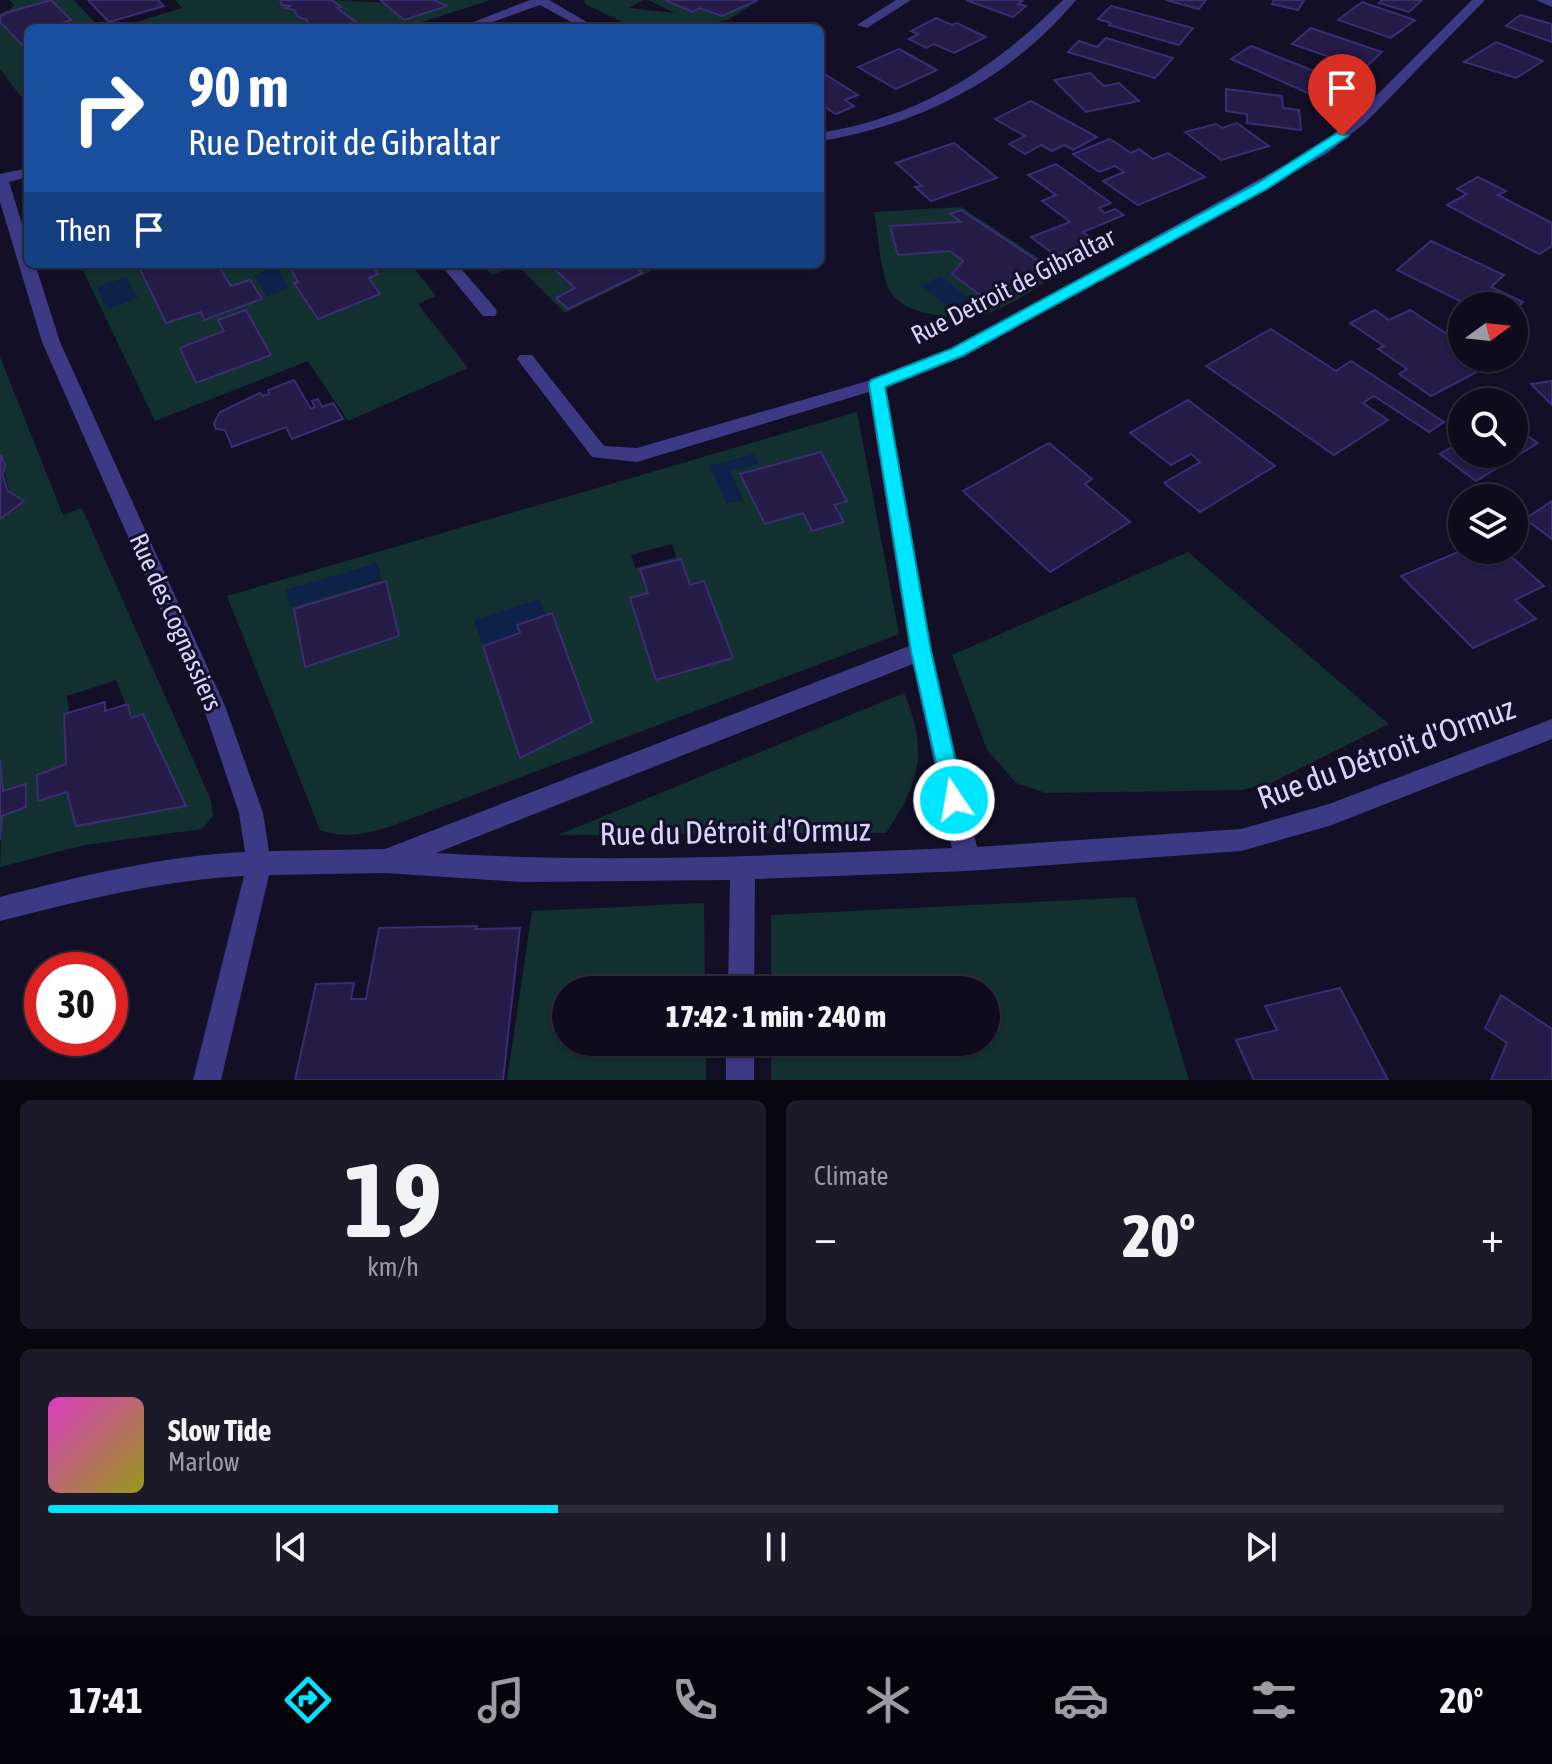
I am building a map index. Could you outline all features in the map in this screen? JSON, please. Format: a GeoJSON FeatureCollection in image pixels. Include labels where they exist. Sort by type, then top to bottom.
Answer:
{"type":"FeatureCollection","features":[{"type":"Feature","properties":{"kind":"street"},"geometry":{"type":"LineString","coordinates":[[475,24],[540,0],[584,24]]}},
{"type":"Feature","properties":{"kind":"street"},"geometry":{"type":"LineString","coordinates":[[863,25],[905,0]]}},
{"type":"Feature","properties":{"kind":"street"},"geometry":{"type":"LineString","coordinates":[[824,136],[869,128],[982,77],[1042,28],[1070,0]]}},
{"type":"Feature","properties":{"kind":"street","name":"Rue Detroit de Gibraltar"},"geometry":{"type":"LineString","coordinates":[[526,359],[599,452],[617,454],[637,455],[877,384],[957,353],[1323,150],[1361,119],[1479,0]]}},
{"type":"Feature","properties":{"kind":"street"},"geometry":{"type":"LineString","coordinates":[[1542,0],[1552,3]]}},
{"type":"Feature","properties":{"kind":"street"},"geometry":{"type":"LineString","coordinates":[[1,179],[24,173]]}},
{"type":"Feature","properties":{"kind":"street","name":"Rue des Cognassiers"},"geometry":{"type":"LineString","coordinates":[[1,179],[24,254]]}},
{"type":"Feature","properties":{"kind":"street","name":"Rue des Cognassiers"},"geometry":{"type":"LineString","coordinates":[[28,268],[51,342],[228,741],[251,813],[259,864],[207,1080]]}},
{"type":"Feature","properties":{"kind":"street"},"geometry":{"type":"LineString","coordinates":[[451,268],[489,312]]}},
{"type":"Feature","properties":{"kind":"street"},"geometry":{"type":"LineString","coordinates":[[877,384],[921,651],[967,859]]}},
{"type":"Feature","properties":{"kind":"street"},"geometry":{"type":"LineString","coordinates":[[385,861],[921,651]]}},
{"type":"Feature","properties":{"kind":"street","name":"Rue du Détroit d'Ormuz"},"geometry":{"type":"LineString","coordinates":[[0,909],[26,900],[160,872],[259,864],[385,861],[522,870],[743,868],[967,859],[1241,840],[1329,815],[1552,729]]}},
{"type":"Feature","properties":{"kind":"street"},"geometry":{"type":"LineString","coordinates":[[741,976],[743,868]]}},
{"type":"Feature","properties":{"kind":"street"},"geometry":{"type":"LineString","coordinates":[[740,1056],[740,1080]]}},
{"type":"Feature","properties":{"kind":"green space"},"geometry":{"type":"Polygon","coordinates":[[[9,0],[51,0],[0,17],[0,13],[14,5],[9,0]]]}},
{"type":"Feature","properties":{"kind":"green space"},"geometry":{"type":"Polygon","coordinates":[[[51,0],[74,0],[96,24],[64,22],[70,20],[51,0]]]}},
{"type":"Feature","properties":{"kind":"green space"},"geometry":{"type":"Polygon","coordinates":[[[175,0],[280,0],[282,5],[290,6],[287,8],[294,10],[297,17],[307,20],[308,24],[129,24],[182,8],[175,0]]]}},
{"type":"Feature","properties":{"kind":"green space"},"geometry":{"type":"Polygon","coordinates":[[[332,0],[446,6],[434,0],[490,0],[416,24],[359,24],[337,8],[340,7],[332,0]]]}},
{"type":"Feature","properties":{"kind":"green space"},"geometry":{"type":"Polygon","coordinates":[[[584,0],[644,0],[629,8],[675,13],[648,0],[666,0],[693,12],[699,8],[721,16],[760,0],[729,19],[711,24],[627,24],[585,4],[584,0]]]}},
{"type":"Feature","properties":{"kind":"green space"},"geometry":{"type":"Polygon","coordinates":[[[0,22],[24,47],[24,101],[0,69],[0,22]]]}},
{"type":"Feature","properties":{"kind":"green space"},"geometry":{"type":"Polygon","coordinates":[[[961,207],[1061,273],[997,310],[982,315],[947,317],[916,310],[893,295],[886,282],[874,212],[961,207]],[[961,210],[951,215],[961,222],[891,227],[898,255],[950,251],[963,261],[952,275],[984,298],[1022,278],[1032,285],[1056,273],[961,210]]]}},
{"type":"Feature","properties":{"kind":"green space"},"geometry":{"type":"Polygon","coordinates":[[[82,268],[143,268],[140,269],[166,323],[201,312],[204,319],[261,299],[250,280],[231,286],[220,268],[294,268],[291,269],[298,282],[294,284],[318,319],[379,294],[369,278],[378,274],[374,268],[414,268],[436,296],[418,304],[468,368],[348,421],[308,361],[155,421],[82,268]],[[224,331],[180,348],[196,383],[271,355],[224,331]]]}},
{"type":"Feature","properties":{"kind":"green space"},"geometry":{"type":"Polygon","coordinates":[[[485,268],[510,268],[492,275],[485,268]]]}},
{"type":"Feature","properties":{"kind":"green space"},"geometry":{"type":"Polygon","coordinates":[[[520,268],[552,268],[575,288],[556,298],[568,309],[641,274],[634,268],[657,268],[565,313],[520,268]]]}},
{"type":"Feature","properties":{"kind":"green space"},"geometry":{"type":"Polygon","coordinates":[[[0,357],[63,515],[82,508],[211,800],[213,816],[202,829],[85,845],[0,867],[2,816],[26,807],[26,784],[3,791],[0,760],[0,519],[23,502],[8,487],[0,455],[0,357]],[[116,680],[67,696],[69,712],[64,714],[66,764],[37,775],[38,801],[67,792],[76,826],[186,806],[143,715],[131,718],[116,680]]]}},
{"type":"Feature","properties":{"kind":"green space"},"geometry":{"type":"Polygon","coordinates":[[[857,412],[899,634],[389,827],[346,835],[320,830],[227,596],[857,412]],[[821,453],[740,474],[765,524],[803,513],[813,531],[844,521],[834,505],[847,501],[821,453]],[[672,544],[631,555],[636,568],[676,557],[672,544]],[[681,559],[641,569],[648,593],[630,599],[656,680],[732,658],[704,581],[690,585],[681,559]],[[377,564],[287,590],[290,607],[381,580],[377,564]],[[386,581],[294,609],[305,667],[399,635],[386,581]],[[540,600],[475,621],[520,758],[592,722],[552,614],[545,615],[540,600]]]}},
{"type":"Feature","properties":{"kind":"green space"},"geometry":{"type":"Polygon","coordinates":[[[1188,552],[1389,724],[1271,783],[1243,790],[1046,793],[1016,783],[987,750],[952,655],[1188,552]]]}},
{"type":"Feature","properties":{"kind":"green space"},"geometry":{"type":"Polygon","coordinates":[[[904,693],[916,732],[917,765],[907,797],[886,833],[558,835],[904,693]]]}},
{"type":"Feature","properties":{"kind":"green space"},"geometry":{"type":"Polygon","coordinates":[[[1135,897],[1189,1080],[771,1080],[771,1056],[1000,1056],[1000,976],[771,976],[771,915],[1135,897]]]}},
{"type":"Feature","properties":{"kind":"green space"},"geometry":{"type":"Polygon","coordinates":[[[704,903],[705,976],[552,976],[552,1056],[706,1056],[706,1080],[507,1080],[532,911],[704,903]]]}},
{"type":"Feature","properties":{"kind":"water"},"geometry":{"type":"Polygon","coordinates":[[[278,268],[289,288],[267,297],[254,275],[278,268]]]}},
{"type":"Feature","properties":{"kind":"water"},"geometry":{"type":"Polygon","coordinates":[[[940,276],[972,300],[954,311],[921,286],[940,276]]]}},
{"type":"Feature","properties":{"kind":"water"},"geometry":{"type":"Polygon","coordinates":[[[126,277],[138,298],[107,309],[97,287],[126,277]]]}},
{"type":"Feature","properties":{"kind":"water"},"geometry":{"type":"Polygon","coordinates":[[[754,454],[759,464],[730,471],[743,500],[727,504],[709,466],[754,454]]]}},
{"type":"Feature","properties":{"kind":"water"},"geometry":{"type":"Polygon","coordinates":[[[377,563],[381,579],[290,608],[286,590],[377,563]]]}},
{"type":"Feature","properties":{"kind":"water"},"geometry":{"type":"Polygon","coordinates":[[[540,599],[545,615],[517,625],[520,633],[483,646],[475,620],[540,599]]]}},
{"type":"Feature","properties":{"kind":"building"},"geometry":{"type":"Polygon","coordinates":[[[51,0],[71,20],[64,22],[66,24],[24,24],[24,47],[0,22],[0,17],[51,0]]]}},
{"type":"Feature","properties":{"kind":"building"},"geometry":{"type":"Polygon","coordinates":[[[88,0],[158,0],[164,6],[109,22],[88,0]]]}},
{"type":"Feature","properties":{"kind":"building"},"geometry":{"type":"Polygon","coordinates":[[[280,0],[332,0],[341,7],[337,8],[359,24],[308,24],[294,10],[286,8],[290,6],[282,5],[280,0]]]}},
{"type":"Feature","properties":{"kind":"building"},"geometry":{"type":"Polygon","coordinates":[[[380,0],[434,0],[447,6],[404,20],[380,0]]]}},
{"type":"Feature","properties":{"kind":"building"},"geometry":{"type":"Polygon","coordinates":[[[665,0],[758,0],[722,16],[699,8],[693,12],[665,0]]]}},
{"type":"Feature","properties":{"kind":"building"},"geometry":{"type":"Polygon","coordinates":[[[966,0],[1023,0],[1018,4],[1026,6],[1013,17],[966,0]]]}},
{"type":"Feature","properties":{"kind":"building"},"geometry":{"type":"Polygon","coordinates":[[[1166,0],[1206,0],[1199,9],[1166,0]]]}},
{"type":"Feature","properties":{"kind":"building"},"geometry":{"type":"Polygon","coordinates":[[[1274,0],[1304,0],[1298,10],[1272,4],[1274,0]]]}},
{"type":"Feature","properties":{"kind":"building"},"geometry":{"type":"Polygon","coordinates":[[[1382,0],[1422,0],[1409,12],[1379,3],[1382,0]]]}},
{"type":"Feature","properties":{"kind":"building"},"geometry":{"type":"Polygon","coordinates":[[[1362,2],[1415,20],[1391,38],[1338,20],[1362,2]]]}},
{"type":"Feature","properties":{"kind":"building"},"geometry":{"type":"Polygon","coordinates":[[[1111,6],[1193,28],[1179,45],[1098,19],[1111,6]]]}},
{"type":"Feature","properties":{"kind":"building"},"geometry":{"type":"Polygon","coordinates":[[[1520,15],[1552,24],[1552,42],[1506,26],[1520,15]]]}},
{"type":"Feature","properties":{"kind":"building"},"geometry":{"type":"Polygon","coordinates":[[[936,18],[952,25],[957,23],[986,37],[954,53],[934,44],[926,48],[909,39],[919,34],[911,31],[936,18]]]}},
{"type":"Feature","properties":{"kind":"building"},"geometry":{"type":"Polygon","coordinates":[[[1311,28],[1382,52],[1364,69],[1292,44],[1311,28]]]}},
{"type":"Feature","properties":{"kind":"building"},"geometry":{"type":"Polygon","coordinates":[[[1106,38],[1173,58],[1155,78],[1068,52],[1079,41],[1097,47],[1106,38]]]}},
{"type":"Feature","properties":{"kind":"building"},"geometry":{"type":"Polygon","coordinates":[[[1496,42],[1543,61],[1516,78],[1464,62],[1496,42]]]}},
{"type":"Feature","properties":{"kind":"building"},"geometry":{"type":"Polygon","coordinates":[[[1251,46],[1349,85],[1326,101],[1231,59],[1251,46]]]}},
{"type":"Feature","properties":{"kind":"building"},"geometry":{"type":"Polygon","coordinates":[[[899,49],[937,70],[896,89],[858,67],[899,49]]]}},
{"type":"Feature","properties":{"kind":"building"},"geometry":{"type":"Polygon","coordinates":[[[1090,73],[1104,86],[1119,83],[1139,101],[1086,112],[1054,80],[1090,73]]]}},
{"type":"Feature","properties":{"kind":"building"},"geometry":{"type":"Polygon","coordinates":[[[824,74],[858,95],[845,100],[854,106],[836,114],[824,106],[824,74]]]}},
{"type":"Feature","properties":{"kind":"building"},"geometry":{"type":"Polygon","coordinates":[[[1226,89],[1282,96],[1283,108],[1299,110],[1301,130],[1247,123],[1247,114],[1226,111],[1226,89]]]}},
{"type":"Feature","properties":{"kind":"building"},"geometry":{"type":"Polygon","coordinates":[[[1031,101],[1097,137],[1073,150],[1064,145],[1052,151],[1041,145],[1025,154],[1009,144],[1025,136],[995,119],[1031,101]]]}},
{"type":"Feature","properties":{"kind":"building"},"geometry":{"type":"Polygon","coordinates":[[[1237,123],[1269,146],[1221,160],[1185,132],[1216,124],[1222,128],[1237,123]]]}},
{"type":"Feature","properties":{"kind":"building"},"geometry":{"type":"Polygon","coordinates":[[[1110,139],[1131,153],[1139,149],[1153,159],[1168,153],[1205,177],[1138,205],[1103,181],[1124,172],[1115,166],[1099,172],[1073,154],[1110,139]]]}},
{"type":"Feature","properties":{"kind":"building"},"geometry":{"type":"Polygon","coordinates":[[[954,143],[997,178],[931,201],[915,187],[922,186],[896,163],[954,143]]]}},
{"type":"Feature","properties":{"kind":"building"},"geometry":{"type":"Polygon","coordinates":[[[1056,164],[1111,203],[1099,208],[1105,213],[1115,209],[1124,215],[1083,232],[1094,240],[1056,256],[1031,237],[1070,222],[1042,201],[1056,195],[1028,175],[1056,164]]]}},
{"type":"Feature","properties":{"kind":"building"},"geometry":{"type":"Polygon","coordinates":[[[1478,177],[1506,191],[1498,195],[1552,223],[1552,246],[1539,254],[1447,205],[1467,194],[1457,189],[1478,177]]]}},
{"type":"Feature","properties":{"kind":"building"},"geometry":{"type":"Polygon","coordinates":[[[961,210],[1056,273],[1032,285],[1022,278],[984,298],[952,274],[963,261],[950,251],[898,255],[890,226],[961,222],[950,214],[961,210]]]}},
{"type":"Feature","properties":{"kind":"building"},"geometry":{"type":"Polygon","coordinates":[[[1431,241],[1504,275],[1491,287],[1502,292],[1448,292],[1448,295],[1397,270],[1431,241]]]}},
{"type":"Feature","properties":{"kind":"building"},"geometry":{"type":"Polygon","coordinates":[[[220,268],[231,286],[250,280],[262,299],[204,320],[201,312],[166,323],[140,269],[220,268]]]}},
{"type":"Feature","properties":{"kind":"building"},"geometry":{"type":"Polygon","coordinates":[[[374,268],[378,274],[369,278],[380,294],[318,319],[294,283],[298,282],[291,269],[374,268]]]}},
{"type":"Feature","properties":{"kind":"building"},"geometry":{"type":"Polygon","coordinates":[[[553,268],[635,268],[642,273],[568,309],[556,298],[575,288],[553,268]]]}},
{"type":"Feature","properties":{"kind":"building"},"geometry":{"type":"Polygon","coordinates":[[[246,310],[271,355],[196,383],[180,348],[224,331],[218,320],[246,310]]]}},
{"type":"Feature","properties":{"kind":"building"},"geometry":{"type":"Polygon","coordinates":[[[1375,310],[1389,320],[1410,310],[1448,335],[1448,372],[1477,372],[1431,396],[1399,374],[1407,369],[1378,349],[1384,346],[1350,323],[1375,310]]]}},
{"type":"Feature","properties":{"kind":"building"},"geometry":{"type":"Polygon","coordinates":[[[1271,329],[1336,371],[1351,361],[1444,422],[1429,432],[1374,396],[1363,403],[1388,420],[1334,455],[1206,366],[1271,329]]]}},
{"type":"Feature","properties":{"kind":"building"},"geometry":{"type":"Polygon","coordinates":[[[294,380],[311,409],[315,407],[312,401],[318,399],[322,407],[333,403],[343,419],[292,439],[286,427],[232,447],[225,430],[216,429],[214,423],[220,412],[260,393],[263,396],[269,394],[268,390],[294,380]]]}},
{"type":"Feature","properties":{"kind":"building"},"geometry":{"type":"Polygon","coordinates":[[[1552,381],[1552,405],[1531,384],[1552,381]]]}},
{"type":"Feature","properties":{"kind":"building"},"geometry":{"type":"Polygon","coordinates":[[[1188,400],[1275,466],[1200,512],[1164,483],[1200,462],[1191,454],[1171,465],[1130,433],[1188,400]]]}},
{"type":"Feature","properties":{"kind":"building"},"geometry":{"type":"Polygon","coordinates":[[[1528,436],[1538,443],[1528,449],[1528,436]]]}},
{"type":"Feature","properties":{"kind":"building"},"geometry":{"type":"Polygon","coordinates":[[[1049,443],[1092,479],[1085,484],[1130,522],[1050,572],[963,491],[1049,443]]]}},
{"type":"Feature","properties":{"kind":"building"},"geometry":{"type":"Polygon","coordinates":[[[1448,449],[1448,460],[1440,454],[1448,449]]]}},
{"type":"Feature","properties":{"kind":"building"},"geometry":{"type":"Polygon","coordinates":[[[821,452],[847,501],[834,505],[844,522],[812,531],[803,513],[765,524],[740,474],[821,452]]]}},
{"type":"Feature","properties":{"kind":"building"},"geometry":{"type":"Polygon","coordinates":[[[1,455],[7,490],[24,501],[0,519],[1,455]]]}},
{"type":"Feature","properties":{"kind":"building"},"geometry":{"type":"Polygon","coordinates":[[[1459,468],[1497,468],[1476,481],[1459,468]]]}},
{"type":"Feature","properties":{"kind":"building"},"geometry":{"type":"Polygon","coordinates":[[[1552,501],[1552,539],[1528,521],[1528,517],[1552,501]]]}},
{"type":"Feature","properties":{"kind":"building"},"geometry":{"type":"Polygon","coordinates":[[[1448,556],[1448,564],[1520,564],[1544,586],[1515,600],[1536,619],[1473,648],[1401,576],[1448,556]]]}},
{"type":"Feature","properties":{"kind":"building"},"geometry":{"type":"Polygon","coordinates":[[[681,559],[690,585],[704,581],[733,658],[656,680],[630,598],[648,593],[640,569],[681,559]]]}},
{"type":"Feature","properties":{"kind":"building"},"geometry":{"type":"Polygon","coordinates":[[[386,581],[399,636],[305,667],[294,609],[386,581]]]}},
{"type":"Feature","properties":{"kind":"building"},"geometry":{"type":"Polygon","coordinates":[[[552,613],[592,722],[520,758],[483,646],[520,633],[517,625],[552,613]]]}},
{"type":"Feature","properties":{"kind":"building"},"geometry":{"type":"Polygon","coordinates":[[[105,702],[105,711],[128,704],[131,718],[143,714],[186,806],[76,826],[67,792],[38,801],[37,775],[66,764],[64,714],[105,702]]]}},
{"type":"Feature","properties":{"kind":"building"},"geometry":{"type":"Polygon","coordinates":[[[0,760],[3,791],[26,784],[26,807],[2,816],[0,840],[0,760]]]}},
{"type":"Feature","properties":{"kind":"building"},"geometry":{"type":"Polygon","coordinates":[[[477,926],[475,929],[520,928],[503,1080],[295,1080],[316,984],[354,983],[351,999],[366,999],[379,928],[477,926]]]}},
{"type":"Feature","properties":{"kind":"building"},"geometry":{"type":"Polygon","coordinates":[[[1340,988],[1388,1080],[1254,1080],[1236,1040],[1277,1030],[1265,1006],[1340,988]]]}},
{"type":"Feature","properties":{"kind":"building"},"geometry":{"type":"Polygon","coordinates":[[[1501,995],[1552,1029],[1552,1080],[1491,1080],[1507,1043],[1485,1028],[1501,995]]]}},
{"type":"Feature","properties":{"kind":"route"},"geometry":{"type":"LineString","coordinates":[[954,800],[921,651],[877,384],[957,353],[1262,186],[1342,136]]}}]}
